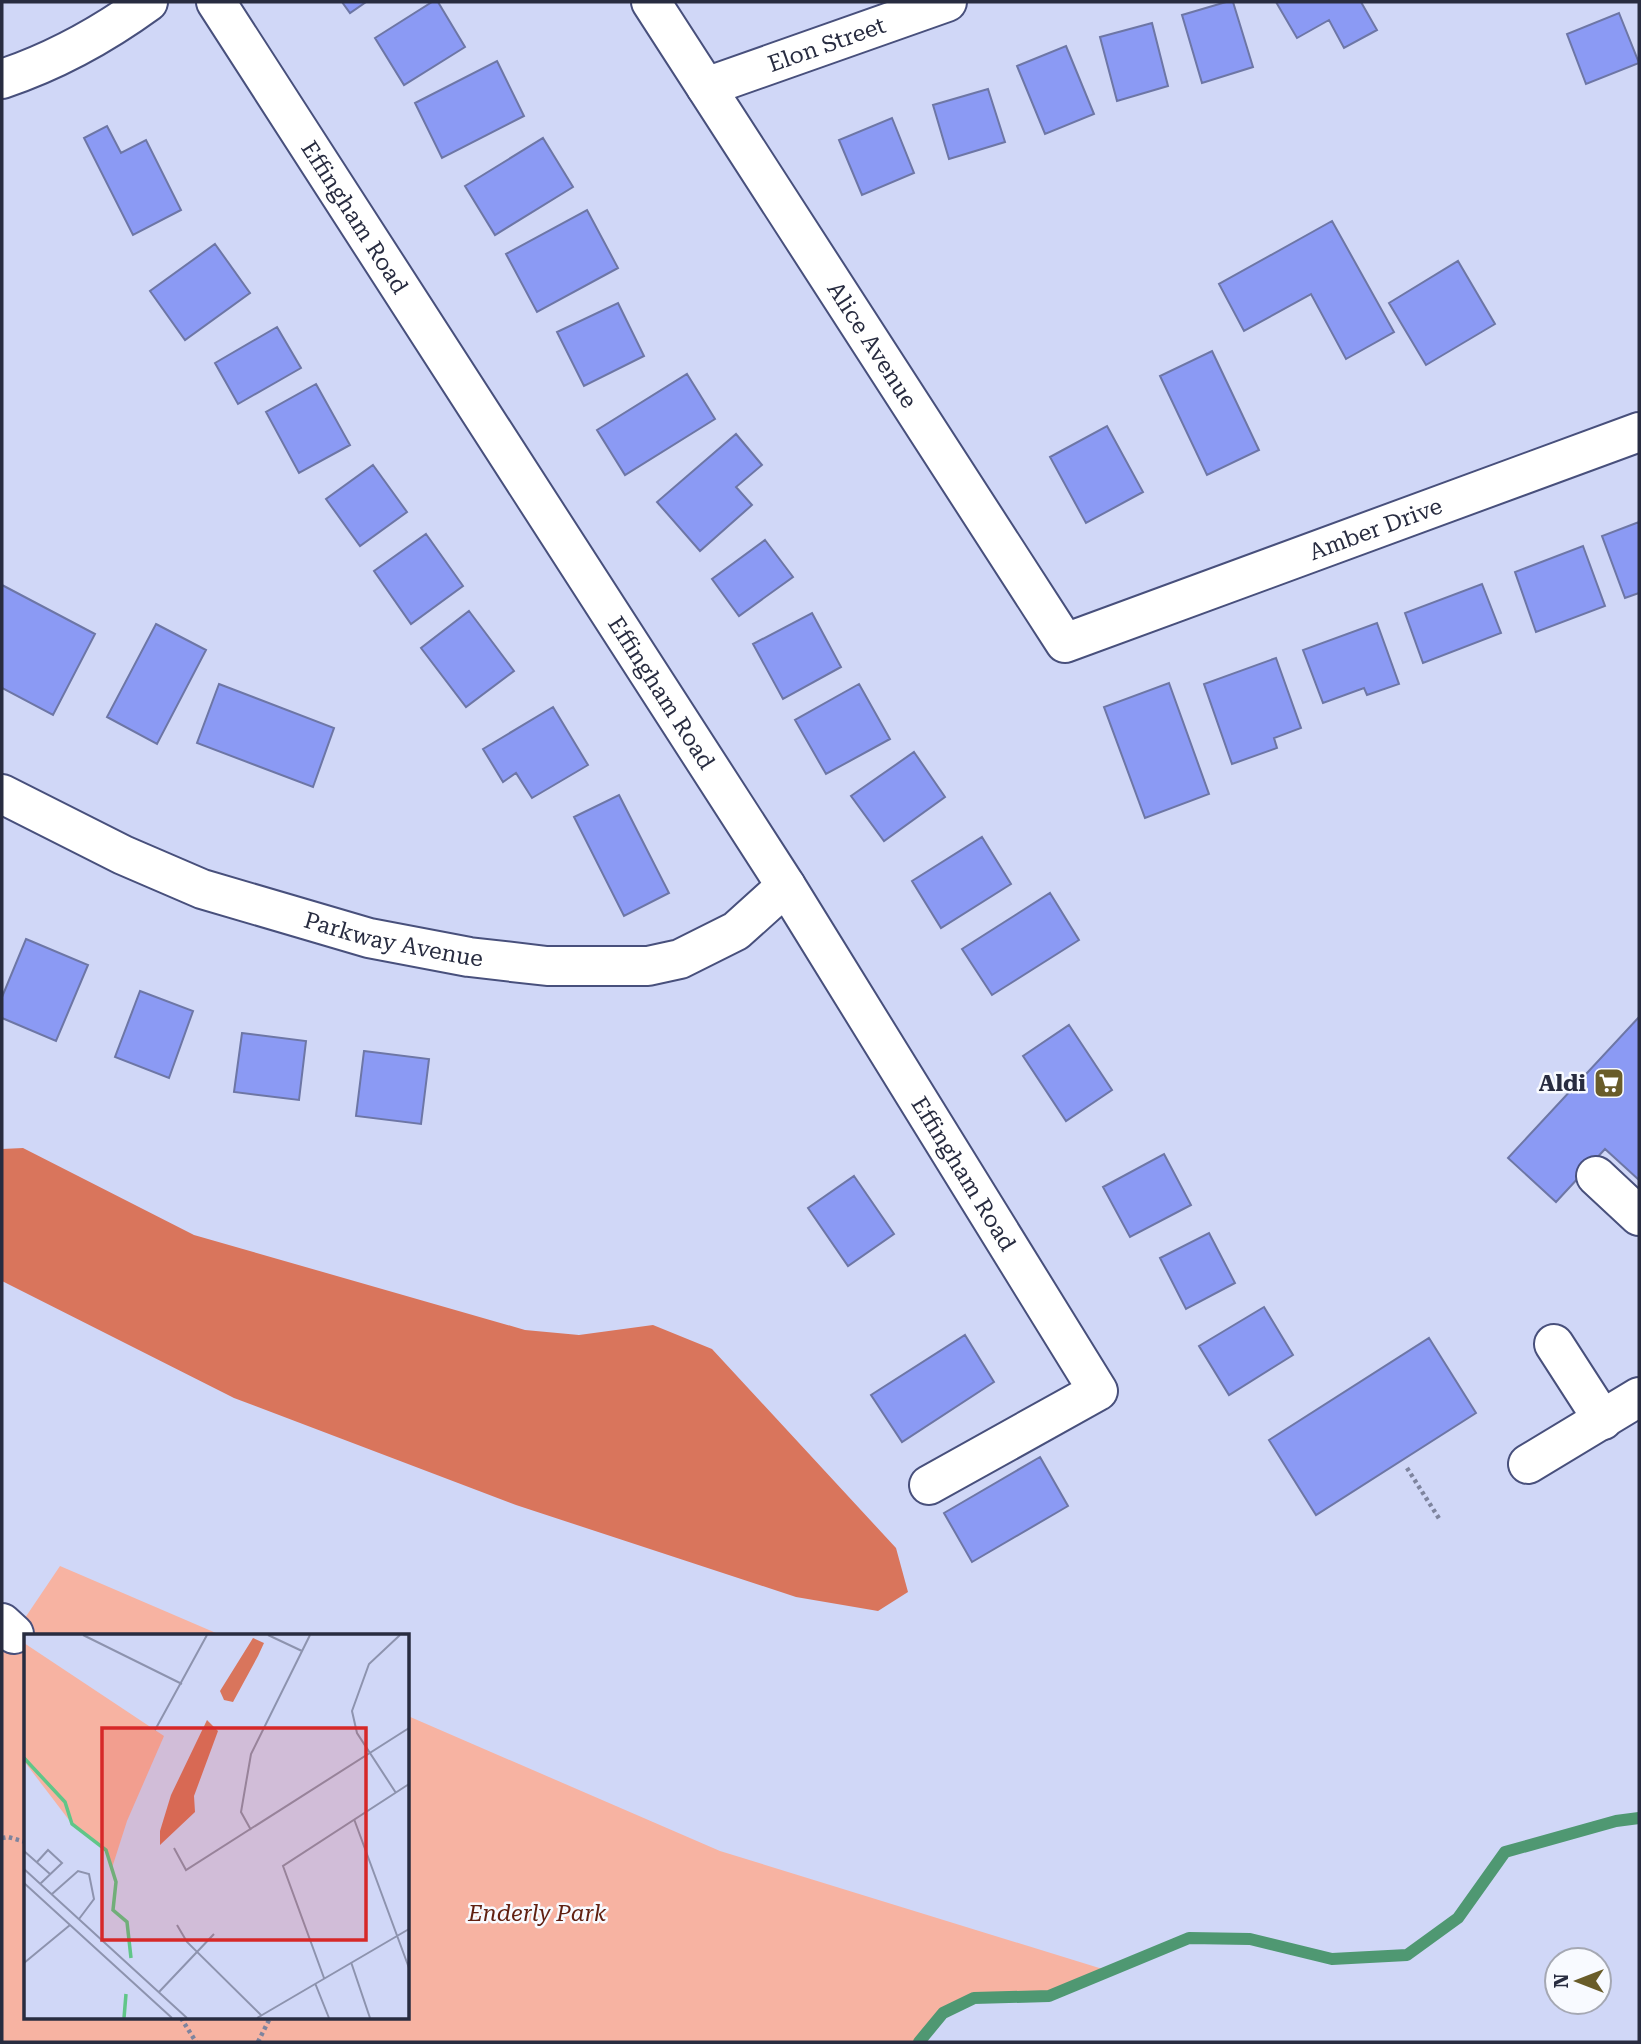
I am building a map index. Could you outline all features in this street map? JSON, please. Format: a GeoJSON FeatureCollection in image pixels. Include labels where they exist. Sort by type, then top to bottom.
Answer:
{"type":"FeatureCollection","features":[{"type":"Feature","properties":{"kind":"street"},"geometry":{"type":"LineString","coordinates":[[2,79],[37,68],[148,2]]}},
{"type":"Feature","properties":{"kind":"street","name":"Effingham Road"},"geometry":{"type":"LineString","coordinates":[[216,2],[786,886],[1098,1391],[929,1485]]}},
{"type":"Feature","properties":{"kind":"street","name":"Alice Avenue"},"geometry":{"type":"LineString","coordinates":[[651,2],[1065,643],[1113,626]]}},
{"type":"Feature","properties":{"kind":"street","name":"Elon Street"},"geometry":{"type":"LineString","coordinates":[[706,87],[947,2]]}},
{"type":"Feature","properties":{"kind":"street","name":"Amber Drive"},"geometry":{"type":"LineString","coordinates":[[1113,626],[1639,432]]}},
{"type":"Feature","properties":{"kind":"street","name":"Parkway Avenue"},"geometry":{"type":"LineString","coordinates":[[2,794],[123,855],[202,889],[369,939],[469,957],[547,966],[648,966],[680,959],[736,931],[786,886]]}},
{"type":"Feature","properties":{"kind":"street"},"geometry":{"type":"LineString","coordinates":[[1596,1176],[1639,1216]]}},
{"type":"Feature","properties":{"kind":"street"},"geometry":{"type":"LineString","coordinates":[[1553,1343],[1602,1420]]}},
{"type":"Feature","properties":{"kind":"street"},"geometry":{"type":"LineString","coordinates":[[1528,1464],[1639,1397]]}},
{"type":"Feature","properties":{"kind":"path"},"geometry":{"type":"LineString","coordinates":[[1407,1468],[1440,1520]]}},
{"type":"Feature","properties":{"kind":"path"},"geometry":{"type":"LineString","coordinates":[[2,1839],[8,1837],[24,1841]]}},
{"type":"Feature","properties":{"kind":"path"},"geometry":{"type":"LineString","coordinates":[[182,2020],[196,2042]]}},
{"type":"Feature","properties":{"kind":"path"},"geometry":{"type":"LineString","coordinates":[[258,2042],[269,2020]]}},
{"type":"Feature","properties":{"kind":"green space","name":"Enderly Park"},"geometry":{"type":"Polygon","coordinates":[[[60,1566],[218,1634],[24,1634],[24,2020],[410,2020],[410,1717],[720,1851],[1109,1971],[1049,1996],[974,1998],[943,2013],[919,2042],[2,2042],[2,1652],[60,1566]]]}},
{"type":"Feature","properties":{"kind":"shaded area"},"geometry":{"type":"Polygon","coordinates":[[[23,1148],[194,1235],[525,1330],[579,1335],[653,1325],[712,1349],[896,1548],[908,1592],[878,1611],[796,1597],[516,1505],[234,1398],[2,1281],[2,1149],[23,1148]]]}},
{"type":"Feature","properties":{"kind":"building"},"geometry":{"type":"Polygon","coordinates":[[[342,2],[366,2],[350,13],[342,2]]]}},
{"type":"Feature","properties":{"kind":"building"},"geometry":{"type":"Polygon","coordinates":[[[432,2],[438,2],[465,47],[404,85],[375,38],[432,2]]]}},
{"type":"Feature","properties":{"kind":"building"},"geometry":{"type":"Polygon","coordinates":[[[1233,2],[1253,67],[1202,83],[1182,15],[1233,2]]]}},
{"type":"Feature","properties":{"kind":"building"},"geometry":{"type":"Polygon","coordinates":[[[1276,2],[1361,2],[1377,30],[1344,48],[1329,20],[1297,38],[1276,2]]]}},
{"type":"Feature","properties":{"kind":"building"},"geometry":{"type":"Polygon","coordinates":[[[1619,13],[1639,63],[1586,84],[1567,34],[1619,13]]]}},
{"type":"Feature","properties":{"kind":"building"},"geometry":{"type":"Polygon","coordinates":[[[1152,23],[1168,86],[1117,101],[1100,37],[1152,23]]]}},
{"type":"Feature","properties":{"kind":"building"},"geometry":{"type":"Polygon","coordinates":[[[1066,46],[1094,114],[1045,134],[1017,66],[1066,46]]]}},
{"type":"Feature","properties":{"kind":"building"},"geometry":{"type":"Polygon","coordinates":[[[497,61],[524,116],[442,158],[415,103],[497,61]]]}},
{"type":"Feature","properties":{"kind":"building"},"geometry":{"type":"Polygon","coordinates":[[[988,89],[1005,142],[949,159],[933,105],[988,89]]]}},
{"type":"Feature","properties":{"kind":"building"},"geometry":{"type":"Polygon","coordinates":[[[892,118],[914,173],[862,195],[839,140],[892,118]]]}},
{"type":"Feature","properties":{"kind":"building"},"geometry":{"type":"Polygon","coordinates":[[[107,126],[121,153],[146,140],[181,210],[133,235],[84,138],[107,126]]]}},
{"type":"Feature","properties":{"kind":"building"},"geometry":{"type":"Polygon","coordinates":[[[543,138],[573,187],[495,235],[465,186],[543,138]]]}},
{"type":"Feature","properties":{"kind":"building"},"geometry":{"type":"Polygon","coordinates":[[[587,210],[618,268],[537,312],[506,254],[587,210]]]}},
{"type":"Feature","properties":{"kind":"building"},"geometry":{"type":"Polygon","coordinates":[[[1332,221],[1394,332],[1346,359],[1311,294],[1244,331],[1219,284],[1332,221]]]}},
{"type":"Feature","properties":{"kind":"building"},"geometry":{"type":"Polygon","coordinates":[[[215,244],[250,293],[185,340],[150,291],[215,244]]]}},
{"type":"Feature","properties":{"kind":"building"},"geometry":{"type":"Polygon","coordinates":[[[1458,261],[1495,324],[1426,365],[1389,303],[1458,261]]]}},
{"type":"Feature","properties":{"kind":"building"},"geometry":{"type":"Polygon","coordinates":[[[618,303],[644,356],[584,386],[557,332],[618,303]]]}},
{"type":"Feature","properties":{"kind":"building"},"geometry":{"type":"Polygon","coordinates":[[[277,327],[301,368],[238,404],[215,363],[277,327]]]}},
{"type":"Feature","properties":{"kind":"building"},"geometry":{"type":"Polygon","coordinates":[[[1212,351],[1259,450],[1207,475],[1160,376],[1212,351]]]}},
{"type":"Feature","properties":{"kind":"building"},"geometry":{"type":"Polygon","coordinates":[[[687,374],[715,419],[625,475],[597,430],[687,374]]]}},
{"type":"Feature","properties":{"kind":"building"},"geometry":{"type":"Polygon","coordinates":[[[316,384],[350,445],[299,473],[266,412],[316,384]]]}},
{"type":"Feature","properties":{"kind":"building"},"geometry":{"type":"Polygon","coordinates":[[[1107,426],[1143,492],[1086,523],[1050,457],[1107,426]]]}},
{"type":"Feature","properties":{"kind":"building"},"geometry":{"type":"Polygon","coordinates":[[[736,434],[762,465],[736,487],[752,505],[700,551],[657,502],[736,434]]]}},
{"type":"Feature","properties":{"kind":"building"},"geometry":{"type":"Polygon","coordinates":[[[373,465],[407,512],[360,546],[326,499],[373,465]]]}},
{"type":"Feature","properties":{"kind":"building"},"geometry":{"type":"Polygon","coordinates":[[[1639,522],[1639,593],[1625,598],[1602,536],[1639,522]]]}},
{"type":"Feature","properties":{"kind":"building"},"geometry":{"type":"Polygon","coordinates":[[[426,534],[463,586],[411,624],[374,571],[426,534]]]}},
{"type":"Feature","properties":{"kind":"building"},"geometry":{"type":"Polygon","coordinates":[[[765,540],[793,577],[739,616],[712,579],[765,540]]]}},
{"type":"Feature","properties":{"kind":"building"},"geometry":{"type":"Polygon","coordinates":[[[1583,546],[1605,606],[1536,632],[1515,572],[1583,546]]]}},
{"type":"Feature","properties":{"kind":"building"},"geometry":{"type":"Polygon","coordinates":[[[1482,584],[1501,633],[1423,663],[1405,613],[1482,584]]]}},
{"type":"Feature","properties":{"kind":"building"},"geometry":{"type":"Polygon","coordinates":[[[2,585],[95,634],[53,715],[2,688],[2,585]]]}},
{"type":"Feature","properties":{"kind":"building"},"geometry":{"type":"Polygon","coordinates":[[[469,611],[514,671],[466,707],[421,648],[469,611]]]}},
{"type":"Feature","properties":{"kind":"building"},"geometry":{"type":"Polygon","coordinates":[[[812,613],[841,667],[783,699],[753,644],[812,613]]]}},
{"type":"Feature","properties":{"kind":"building"},"geometry":{"type":"Polygon","coordinates":[[[1377,623],[1399,684],[1367,695],[1364,688],[1323,703],[1303,650],[1377,623]]]}},
{"type":"Feature","properties":{"kind":"building"},"geometry":{"type":"Polygon","coordinates":[[[156,624],[206,650],[157,744],[107,717],[156,624]]]}},
{"type":"Feature","properties":{"kind":"building"},"geometry":{"type":"Polygon","coordinates":[[[1276,658],[1301,728],[1274,738],[1277,748],[1232,764],[1204,684],[1276,658]]]}},
{"type":"Feature","properties":{"kind":"building"},"geometry":{"type":"Polygon","coordinates":[[[1169,683],[1209,794],[1145,818],[1104,707],[1169,683]]]}},
{"type":"Feature","properties":{"kind":"building"},"geometry":{"type":"Polygon","coordinates":[[[219,684],[334,728],[313,787],[197,743],[219,684]]]}},
{"type":"Feature","properties":{"kind":"building"},"geometry":{"type":"Polygon","coordinates":[[[859,684],[890,739],[826,774],[795,720],[859,684]]]}},
{"type":"Feature","properties":{"kind":"building"},"geometry":{"type":"Polygon","coordinates":[[[553,707],[588,765],[532,798],[516,773],[503,782],[483,749],[553,707]]]}},
{"type":"Feature","properties":{"kind":"building"},"geometry":{"type":"Polygon","coordinates":[[[914,752],[945,797],[884,841],[851,796],[914,752]]]}},
{"type":"Feature","properties":{"kind":"building"},"geometry":{"type":"Polygon","coordinates":[[[619,795],[669,893],[624,916],[574,817],[619,795]]]}},
{"type":"Feature","properties":{"kind":"building"},"geometry":{"type":"Polygon","coordinates":[[[982,837],[1011,884],[941,928],[912,881],[982,837]]]}},
{"type":"Feature","properties":{"kind":"building"},"geometry":{"type":"Polygon","coordinates":[[[1050,893],[1079,940],[992,995],[962,949],[1050,893]]]}},
{"type":"Feature","properties":{"kind":"building"},"geometry":{"type":"Polygon","coordinates":[[[26,939],[88,965],[56,1041],[2,1018],[2,997],[26,939]]]}},
{"type":"Feature","properties":{"kind":"building"},"geometry":{"type":"Polygon","coordinates":[[[140,991],[193,1011],[169,1078],[115,1057],[140,991]]]}},
{"type":"Feature","properties":{"kind":"building","name":"Aldi"},"geometry":{"type":"Polygon","coordinates":[[[1639,1017],[1639,1180],[1605,1149],[1556,1202],[1508,1158],[1639,1017]]]}},
{"type":"Feature","properties":{"kind":"building"},"geometry":{"type":"Polygon","coordinates":[[[1069,1025],[1112,1090],[1066,1121],[1023,1056],[1069,1025]]]}},
{"type":"Feature","properties":{"kind":"building"},"geometry":{"type":"Polygon","coordinates":[[[242,1033],[306,1041],[299,1100],[234,1092],[242,1033]]]}},
{"type":"Feature","properties":{"kind":"building"},"geometry":{"type":"Polygon","coordinates":[[[364,1051],[429,1059],[421,1124],[356,1116],[364,1051]]]}},
{"type":"Feature","properties":{"kind":"building"},"geometry":{"type":"Polygon","coordinates":[[[1164,1154],[1191,1205],[1130,1237],[1103,1187],[1164,1154]]]}},
{"type":"Feature","properties":{"kind":"building"},"geometry":{"type":"Polygon","coordinates":[[[854,1176],[894,1234],[848,1266],[808,1208],[854,1176]]]}},
{"type":"Feature","properties":{"kind":"building"},"geometry":{"type":"Polygon","coordinates":[[[1209,1233],[1235,1283],[1186,1309],[1160,1258],[1209,1233]]]}},
{"type":"Feature","properties":{"kind":"building"},"geometry":{"type":"Polygon","coordinates":[[[1264,1307],[1293,1355],[1229,1395],[1199,1346],[1264,1307]]]}},
{"type":"Feature","properties":{"kind":"building"},"geometry":{"type":"Polygon","coordinates":[[[965,1335],[994,1382],[902,1442],[871,1395],[965,1335]]]}},
{"type":"Feature","properties":{"kind":"building"},"geometry":{"type":"Polygon","coordinates":[[[1429,1338],[1476,1413],[1316,1515],[1269,1440],[1429,1338]]]}},
{"type":"Feature","properties":{"kind":"building"},"geometry":{"type":"Polygon","coordinates":[[[1040,1457],[1068,1506],[972,1562],[944,1513],[1040,1457]]]}},
{"type":"Feature","properties":{"kind":"waterway"},"geometry":{"type":"LineString","coordinates":[[919,2042],[943,2013],[974,1998],[1049,1996],[1189,1938],[1250,1939],[1332,1959],[1407,1955],[1458,1918],[1505,1852],[1616,1821],[1639,1818]]}},
{"type":"Feature","properties":{"kind":"place","name":"Aldi"},"geometry":{"type":"Point","coordinates":[1609,1083]}}]}
